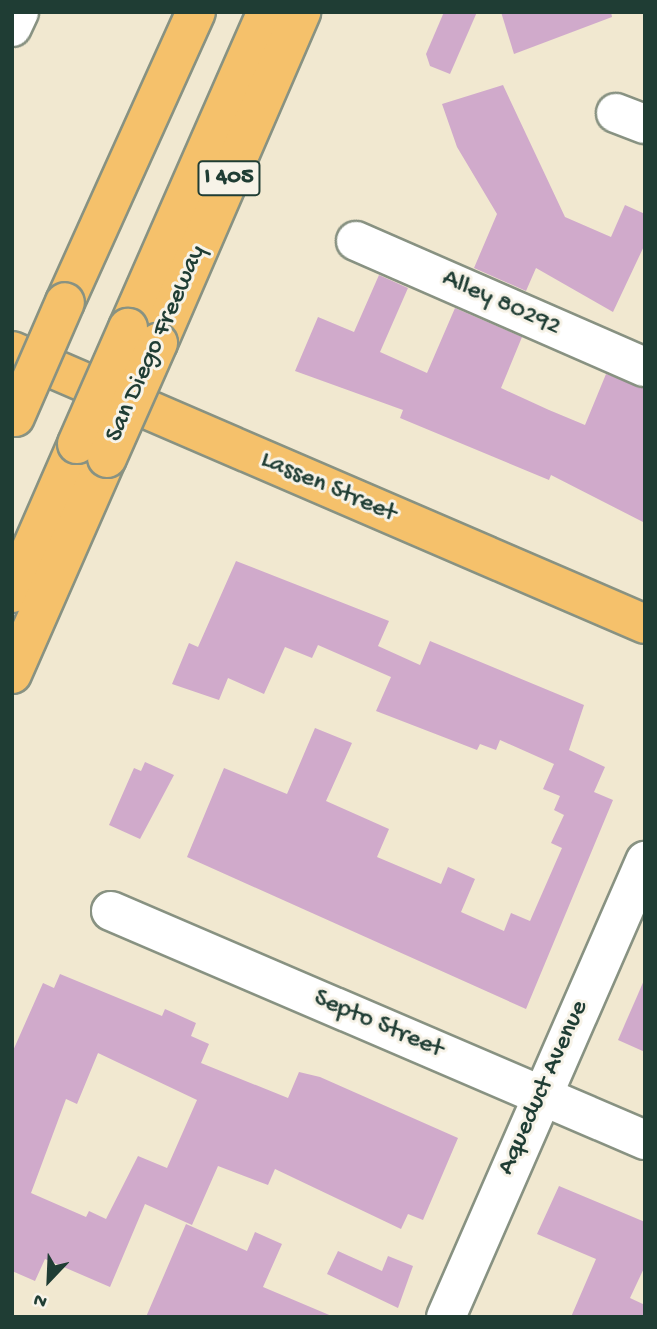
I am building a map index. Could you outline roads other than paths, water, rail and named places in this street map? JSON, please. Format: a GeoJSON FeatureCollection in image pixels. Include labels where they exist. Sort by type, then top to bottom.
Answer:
{"type":"FeatureCollection","features":[{"type":"Feature","properties":{"kind":"main road"},"geometry":{"type":"LineString","coordinates":[[14,420],[196,12]]}},
{"type":"Feature","properties":{"kind":"main road"},"geometry":{"type":"LineString","coordinates":[[131,331],[243,12]]}},
{"type":"Feature","properties":{"kind":"main road"},"geometry":{"type":"LineString","coordinates":[[12,593],[81,446],[267,12]]}},
{"type":"Feature","properties":{"kind":"main road","name":"San Diego Freeway"},"geometry":{"type":"LineString","coordinates":[[12,674],[81,446],[131,331],[301,12]]}},
{"type":"Feature","properties":{"kind":"main road","name":"Lassen Street"},"geometry":{"type":"LineString","coordinates":[[12,351],[645,624]]}},
{"type":"Feature","properties":{"kind":"main road"},"geometry":{"type":"LineString","coordinates":[[12,542],[81,446]]}},
{"type":"Feature","properties":{"kind":"street"},"geometry":{"type":"LineString","coordinates":[[12,27],[19,12]]}},
{"type":"Feature","properties":{"kind":"street","name":"Alley 80292"},"geometry":{"type":"LineString","coordinates":[[356,240],[645,367]]}},
{"type":"Feature","properties":{"kind":"street","name":"Aqueduct Avenue"},"geometry":{"type":"LineString","coordinates":[[446,1317],[540,1094],[645,861]]}},
{"type":"Feature","properties":{"kind":"street","name":"Septo Street"},"geometry":{"type":"LineString","coordinates":[[111,911],[645,1140]]}}]}
